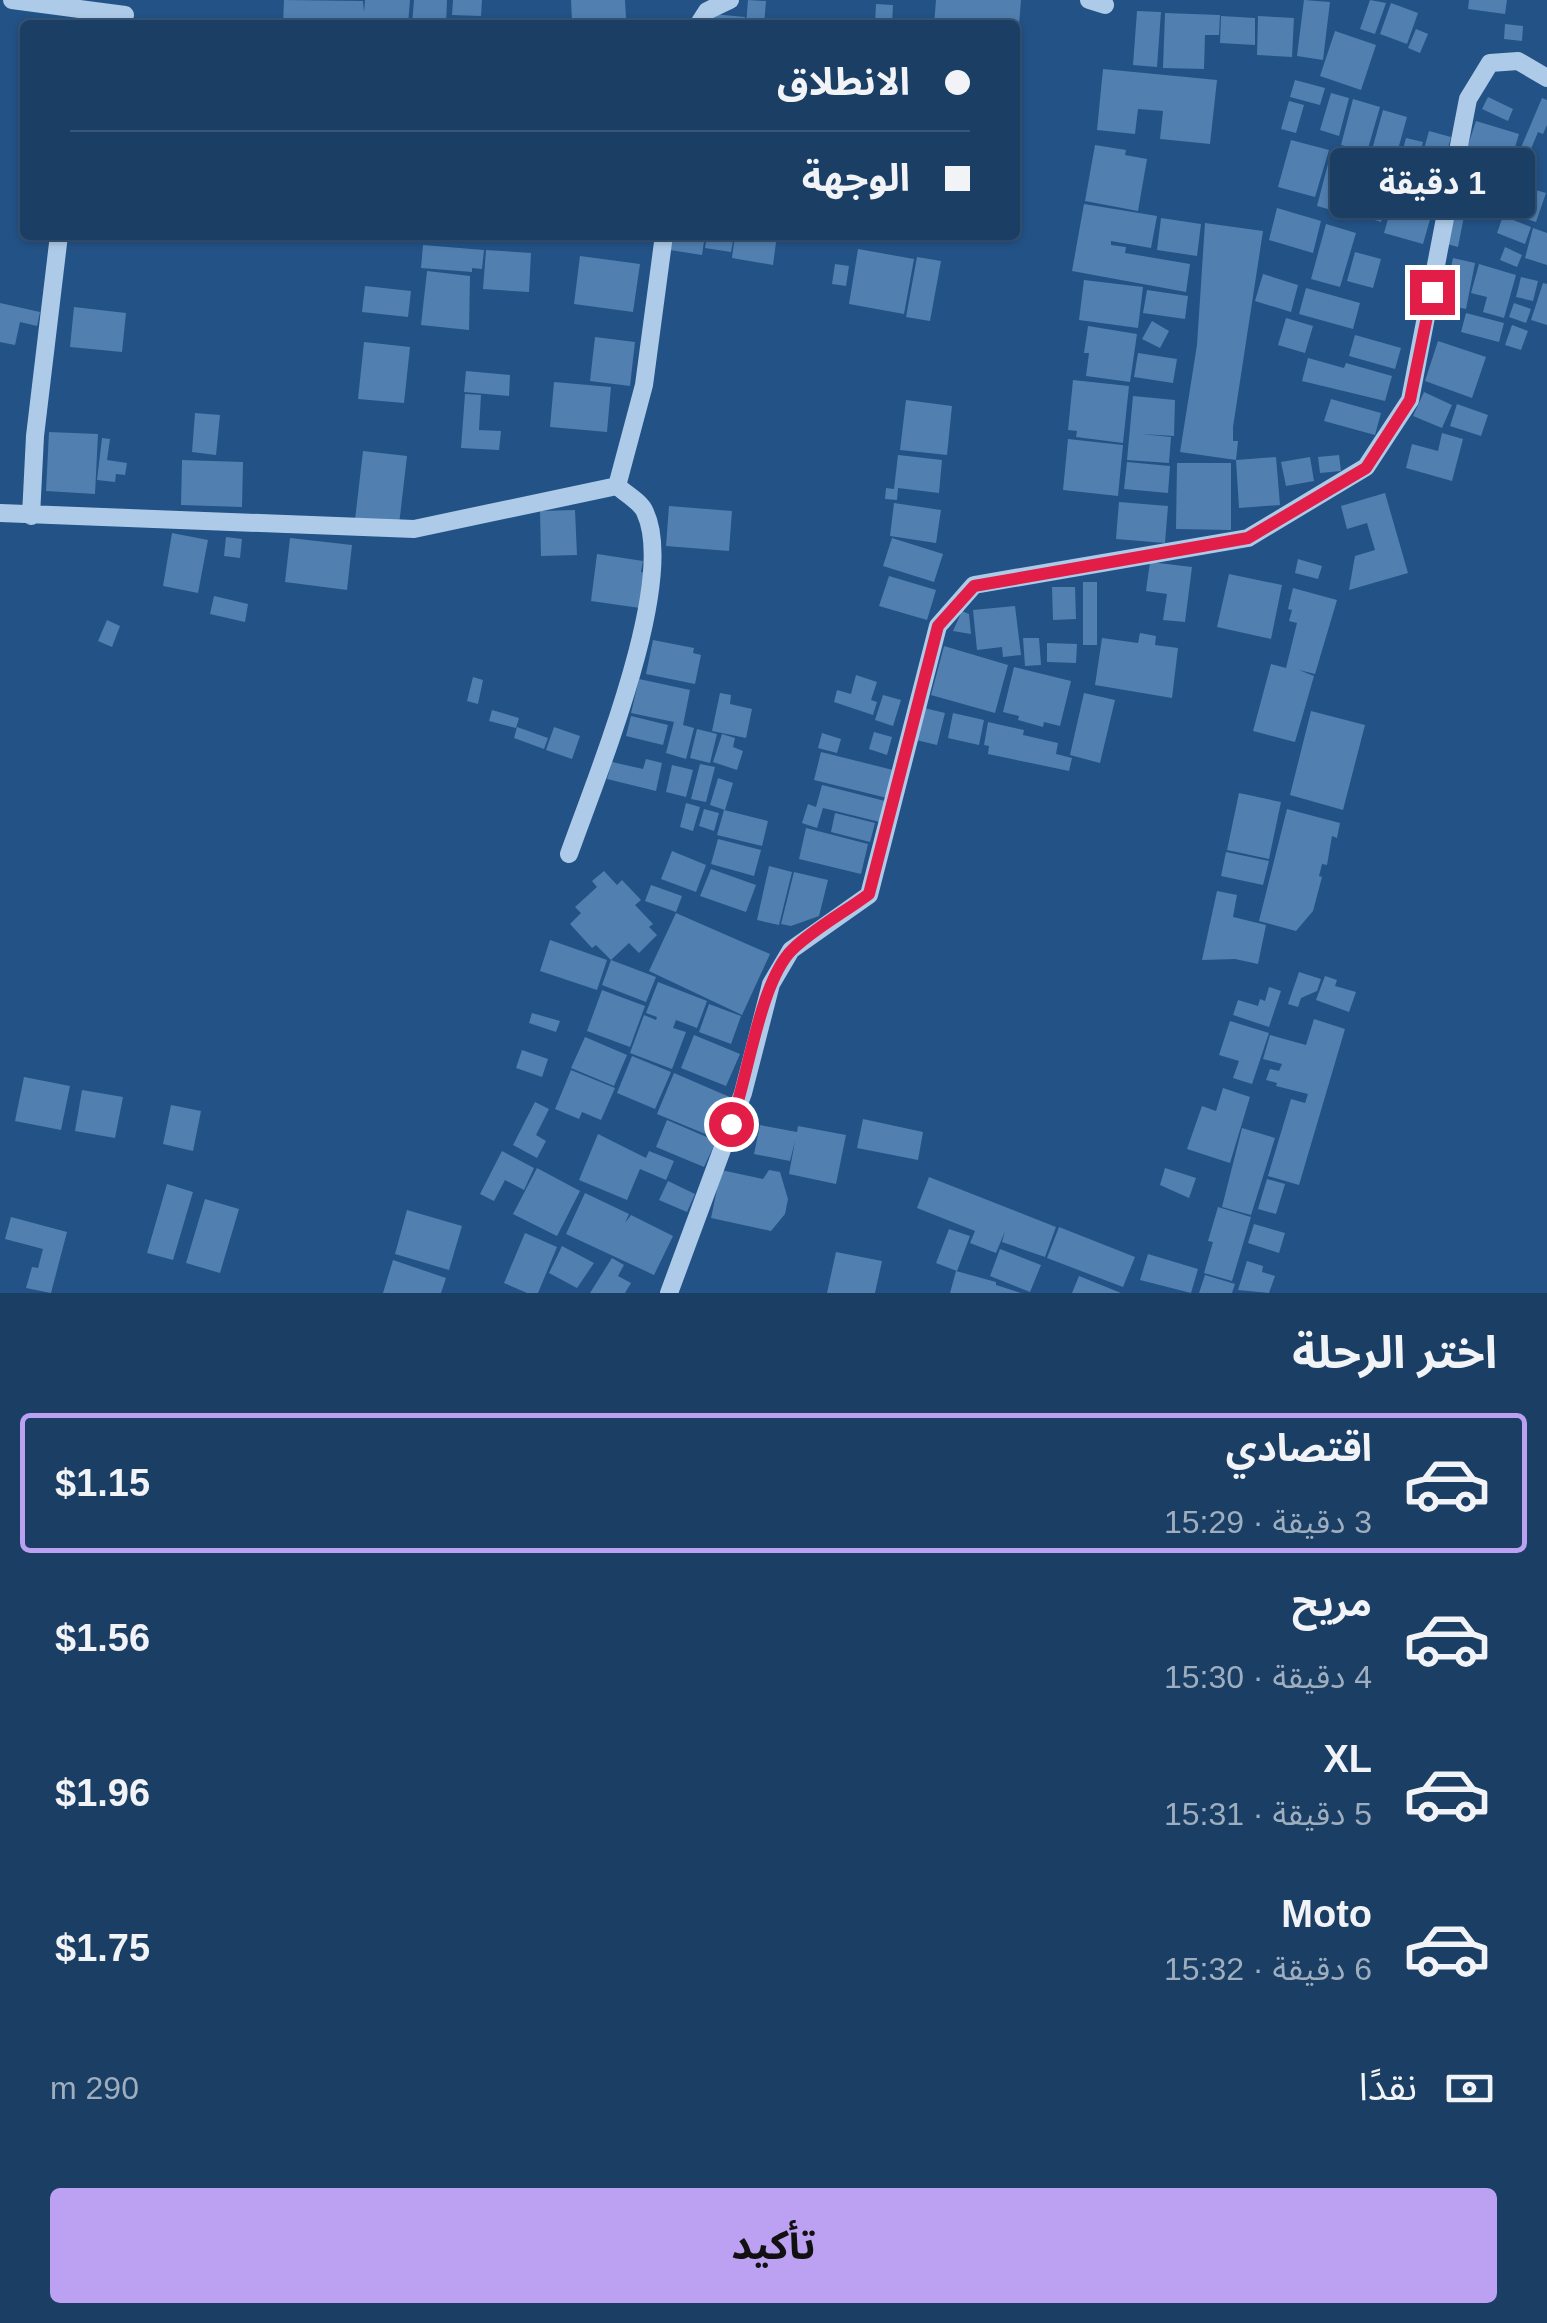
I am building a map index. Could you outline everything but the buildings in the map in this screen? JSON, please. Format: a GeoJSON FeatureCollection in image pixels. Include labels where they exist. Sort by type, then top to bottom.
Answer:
{"type":"FeatureCollection","features":[{"type":"Feature","properties":{"kind":"street"},"geometry":{"type":"LineString","coordinates":[[12,0],[124,15]]}},
{"type":"Feature","properties":{"kind":"street"},"geometry":{"type":"LineString","coordinates":[[701,20],[707,10],[730,0]]}},
{"type":"Feature","properties":{"kind":"street"},"geometry":{"type":"LineString","coordinates":[[670,1293],[743,1093],[770,984],[791,950],[869,894],[938,626],[974,586],[1248,538],[1366,468],[1410,400],[1468,98],[1490,63],[1518,61],[1547,78]]}},
{"type":"Feature","properties":{"kind":"street"},"geometry":{"type":"LineString","coordinates":[[31,516],[35,436],[59,240]]}},
{"type":"Feature","properties":{"kind":"street"},"geometry":{"type":"LineString","coordinates":[[617,486],[644,385],[663,240]]}},
{"type":"Feature","properties":{"kind":"street"},"geometry":{"type":"LineString","coordinates":[[0,514],[414,529],[617,486]]}},
{"type":"Feature","properties":{"kind":"street"},"geometry":{"type":"LineString","coordinates":[[570,854],[630,679],[650,596],[654,556],[645,510],[617,486]]}},
{"type":"Feature","properties":{"kind":"route"},"geometry":{"type":"LineString","coordinates":[[731,1124],[743,1093],[770,984],[791,950],[869,894],[938,626],[974,586],[1248,538],[1366,468],[1410,400],[1432,292]]}}]}
